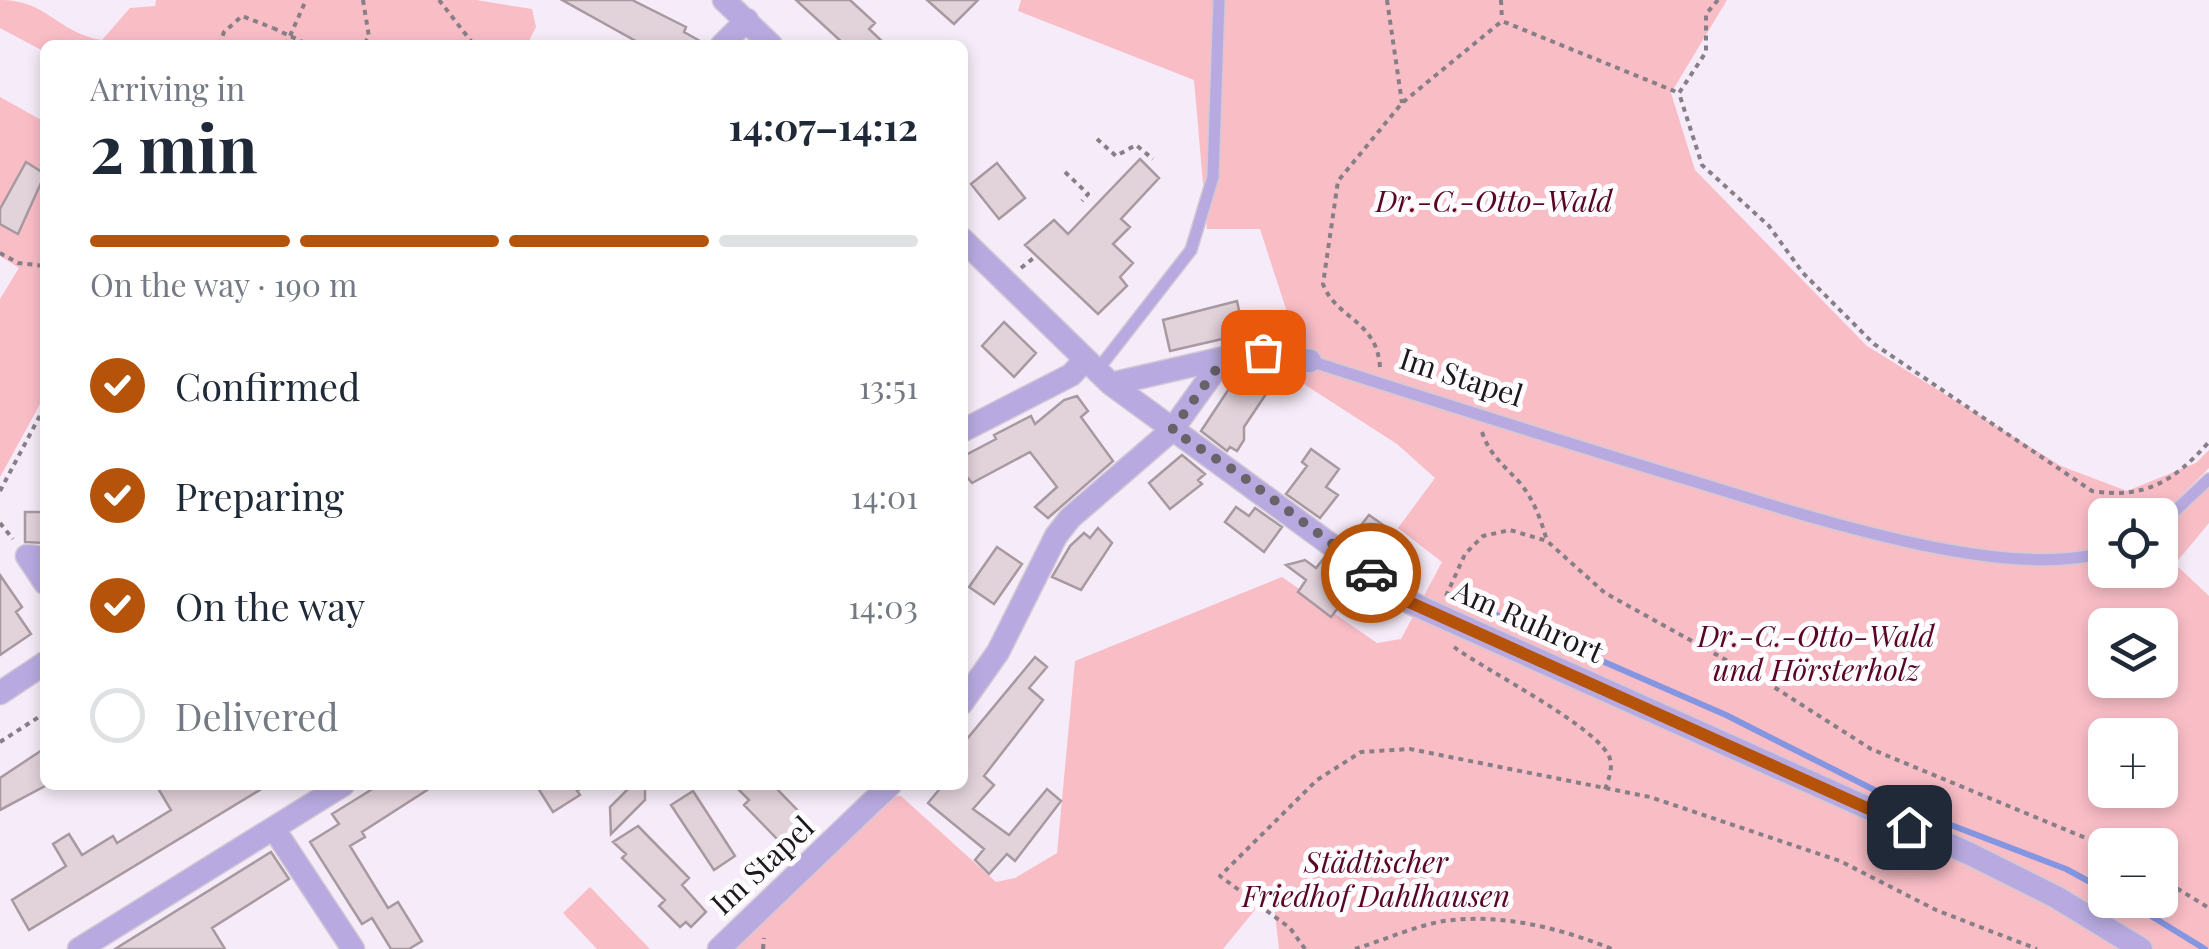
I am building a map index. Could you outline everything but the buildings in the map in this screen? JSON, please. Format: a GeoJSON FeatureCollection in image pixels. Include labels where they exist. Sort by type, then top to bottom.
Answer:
{"type":"FeatureCollection","features":[{"type":"Feature","properties":{"kind":"street"},"geometry":{"type":"LineString","coordinates":[[724,0],[766,40]]}},
{"type":"Feature","properties":{"kind":"street"},"geometry":{"type":"LineString","coordinates":[[727,40],[747,20]]}},
{"type":"Feature","properties":{"kind":"street","name":"Am Ruhrort"},"geometry":{"type":"LineString","coordinates":[[968,245],[1097,372],[1409,602],[1968,853],[2056,897],[2140,949]]}},
{"type":"Feature","properties":{"kind":"street","name":"Im Stapel"},"geometry":{"type":"LineString","coordinates":[[1097,372],[1223,360],[1263,352],[1310,361]]}},
{"type":"Feature","properties":{"kind":"street"},"geometry":{"type":"LineString","coordinates":[[968,694],[998,652],[1042,558],[1070,518],[1149,454],[1172,430],[1223,360]]}},
{"type":"Feature","properties":{"kind":"street"},"geometry":{"type":"LineString","coordinates":[[968,428],[1071,376],[1097,372]]}},
{"type":"Feature","properties":{"kind":"street"},"geometry":{"type":"LineString","coordinates":[[40,553],[27,556],[40,576]]}},
{"type":"Feature","properties":{"kind":"street"},"geometry":{"type":"LineString","coordinates":[[0,693],[40,666]]}},
{"type":"Feature","properties":{"kind":"street"},"geometry":{"type":"LineString","coordinates":[[95,945],[335,790]]}},
{"type":"Feature","properties":{"kind":"street","name":"Im Stapel"},"geometry":{"type":"LineString","coordinates":[[719,949],[885,790]]}},
{"type":"Feature","properties":{"kind":"street"},"geometry":{"type":"LineString","coordinates":[[274,829],[354,949]]}},
{"type":"Feature","properties":{"kind":"lane"},"geometry":{"type":"LineString","coordinates":[[1097,372],[1191,250],[1213,177],[1218,0]]}},
{"type":"Feature","properties":{"kind":"lane","name":"Im Stapel"},"geometry":{"type":"LineString","coordinates":[[1310,361],[1479,417],[1860,532],[2004,555],[2070,558],[2088,555]]}},
{"type":"Feature","properties":{"kind":"lane"},"geometry":{"type":"LineString","coordinates":[[2178,508],[2209,479]]}},
{"type":"Feature","properties":{"kind":"path"},"geometry":{"type":"LineString","coordinates":[[288,40],[306,0]]}},
{"type":"Feature","properties":{"kind":"path"},"geometry":{"type":"LineString","coordinates":[[362,0],[367,40]]}},
{"type":"Feature","properties":{"kind":"path"},"geometry":{"type":"LineString","coordinates":[[439,0],[470,40]]}},
{"type":"Feature","properties":{"kind":"path"},"geometry":{"type":"LineString","coordinates":[[1386,0],[1402,103]]}},
{"type":"Feature","properties":{"kind":"path"},"geometry":{"type":"LineString","coordinates":[[1501,0],[1502,21]]}},
{"type":"Feature","properties":{"kind":"path"},"geometry":{"type":"LineString","coordinates":[[1679,93],[1706,52],[1706,14],[1718,0]]}},
{"type":"Feature","properties":{"kind":"path"},"geometry":{"type":"LineString","coordinates":[[221,40],[242,16],[298,40]]}},
{"type":"Feature","properties":{"kind":"path"},"geometry":{"type":"LineString","coordinates":[[1381,384],[1378,349],[1364,326],[1328,296],[1323,284],[1338,180],[1402,103],[1502,21]]}},
{"type":"Feature","properties":{"kind":"path"},"geometry":{"type":"LineString","coordinates":[[1502,21],[1679,93]]}},
{"type":"Feature","properties":{"kind":"path"},"geometry":{"type":"LineString","coordinates":[[1679,93],[1702,166],[1769,226],[1803,273],[1874,344],[2092,491],[2128,496],[2172,478],[2209,442]]}},
{"type":"Feature","properties":{"kind":"path"},"geometry":{"type":"LineString","coordinates":[[1097,139],[1116,156],[1136,146],[1152,159]]}},
{"type":"Feature","properties":{"kind":"path"},"geometry":{"type":"LineString","coordinates":[[1065,172],[1088,194],[1082,201]]}},
{"type":"Feature","properties":{"kind":"path"},"geometry":{"type":"LineString","coordinates":[[0,253],[18,262],[40,265]]}},
{"type":"Feature","properties":{"kind":"path"},"geometry":{"type":"LineString","coordinates":[[0,491],[40,415]]}},
{"type":"Feature","properties":{"kind":"path"},"geometry":{"type":"LineString","coordinates":[[1479,417],[1489,450],[1529,496],[1547,541]]}},
{"type":"Feature","properties":{"kind":"path"},"geometry":{"type":"LineString","coordinates":[[1605,790],[1611,771],[1606,752],[1555,710],[1442,638],[1428,624],[1430,611],[1444,600],[1459,563],[1483,536],[1510,530],[1547,541],[1604,593],[1766,682],[1871,749],[2088,839]]}},
{"type":"Feature","properties":{"kind":"path"},"geometry":{"type":"LineString","coordinates":[[0,742],[40,715]]}},
{"type":"Feature","properties":{"kind":"path"},"geometry":{"type":"LineString","coordinates":[[1304,949],[1290,928],[1220,876],[1306,790],[1362,752],[1410,750],[1650,797],[1840,861],[1936,910],[2037,949]]}},
{"type":"Feature","properties":{"kind":"path"},"geometry":{"type":"LineString","coordinates":[[2178,889],[2209,908]]}},
{"type":"Feature","properties":{"kind":"path"},"geometry":{"type":"LineString","coordinates":[[1355,949],[1444,921],[1502,920],[1568,932],[1612,949]]}},
{"type":"Feature","properties":{"kind":"green space"},"geometry":{"type":"Polygon","coordinates":[[[0,0],[16,1],[42,11],[74,31],[102,40],[40,40],[40,49],[0,28],[0,0]]]}},
{"type":"Feature","properties":{"kind":"green space"},"geometry":{"type":"Polygon","coordinates":[[[156,0],[476,0],[532,9],[536,27],[530,40],[102,40],[130,8],[155,6],[156,0]]]}},
{"type":"Feature","properties":{"kind":"green space","name":"Dr.-C.-Otto-Wald und Hörsterholz"},"geometry":{"type":"Polygon","coordinates":[[[1021,0],[1727,0],[1671,93],[1695,170],[1867,346],[2061,466],[2127,491],[2196,463],[2209,450],[2209,468],[2178,499],[2088,498],[2088,588],[2178,588],[2178,567],[2209,596],[2209,949],[1279,949],[1272,889],[1223,949],[734,949],[890,797],[901,796],[996,882],[1015,878],[1057,853],[1075,661],[1282,577],[1377,643],[1401,639],[1442,562],[1398,528],[1435,478],[1397,444],[1296,379],[1300,352],[1260,229],[1207,229],[1194,80],[1018,11],[1021,0]]]}},
{"type":"Feature","properties":{"kind":"green space"},"geometry":{"type":"Polygon","coordinates":[[[0,97],[40,119],[40,404],[0,477],[0,299],[19,268],[0,256],[0,97]]]}},
{"type":"Feature","properties":{"kind":"green space","name":"Dr.-C.-Otto-Wald und Hörsterholz"},"geometry":{"type":"Polygon","coordinates":[[[2209,485],[2209,523],[2178,560],[2178,515],[2209,485]]]}},
{"type":"Feature","properties":{"kind":"green space"},"geometry":{"type":"Polygon","coordinates":[[[590,887],[650,949],[597,949],[563,913],[590,887]]]}},
{"type":"Feature","properties":{"kind":"waterway"},"geometry":{"type":"LineString","coordinates":[[1460,599],[1726,715],[1922,814],[2088,881]]}},
{"type":"Feature","properties":{"kind":"waterway"},"geometry":{"type":"LineString","coordinates":[[2154,918],[2205,949]]}},
{"type":"Feature","properties":{"kind":"way so far"},"geometry":{"type":"LineString","coordinates":[[1263,352],[1223,360],[1172,430],[1238,473],[1371,573]]}},
{"type":"Feature","properties":{"kind":"route"},"geometry":{"type":"LineString","coordinates":[[1371,573],[1409,602],[1909,827]]}},
{"type":"Feature","properties":{"kind":"park label","name":"Dr.-C.-Otto-Wald"},"geometry":{"type":"Point","coordinates":[1494,202]}},
{"type":"Feature","properties":{"kind":"park label","name":"Städtischer Friedhof Dahlhausen"},"geometry":{"type":"Point","coordinates":[1376,880]}}]}
